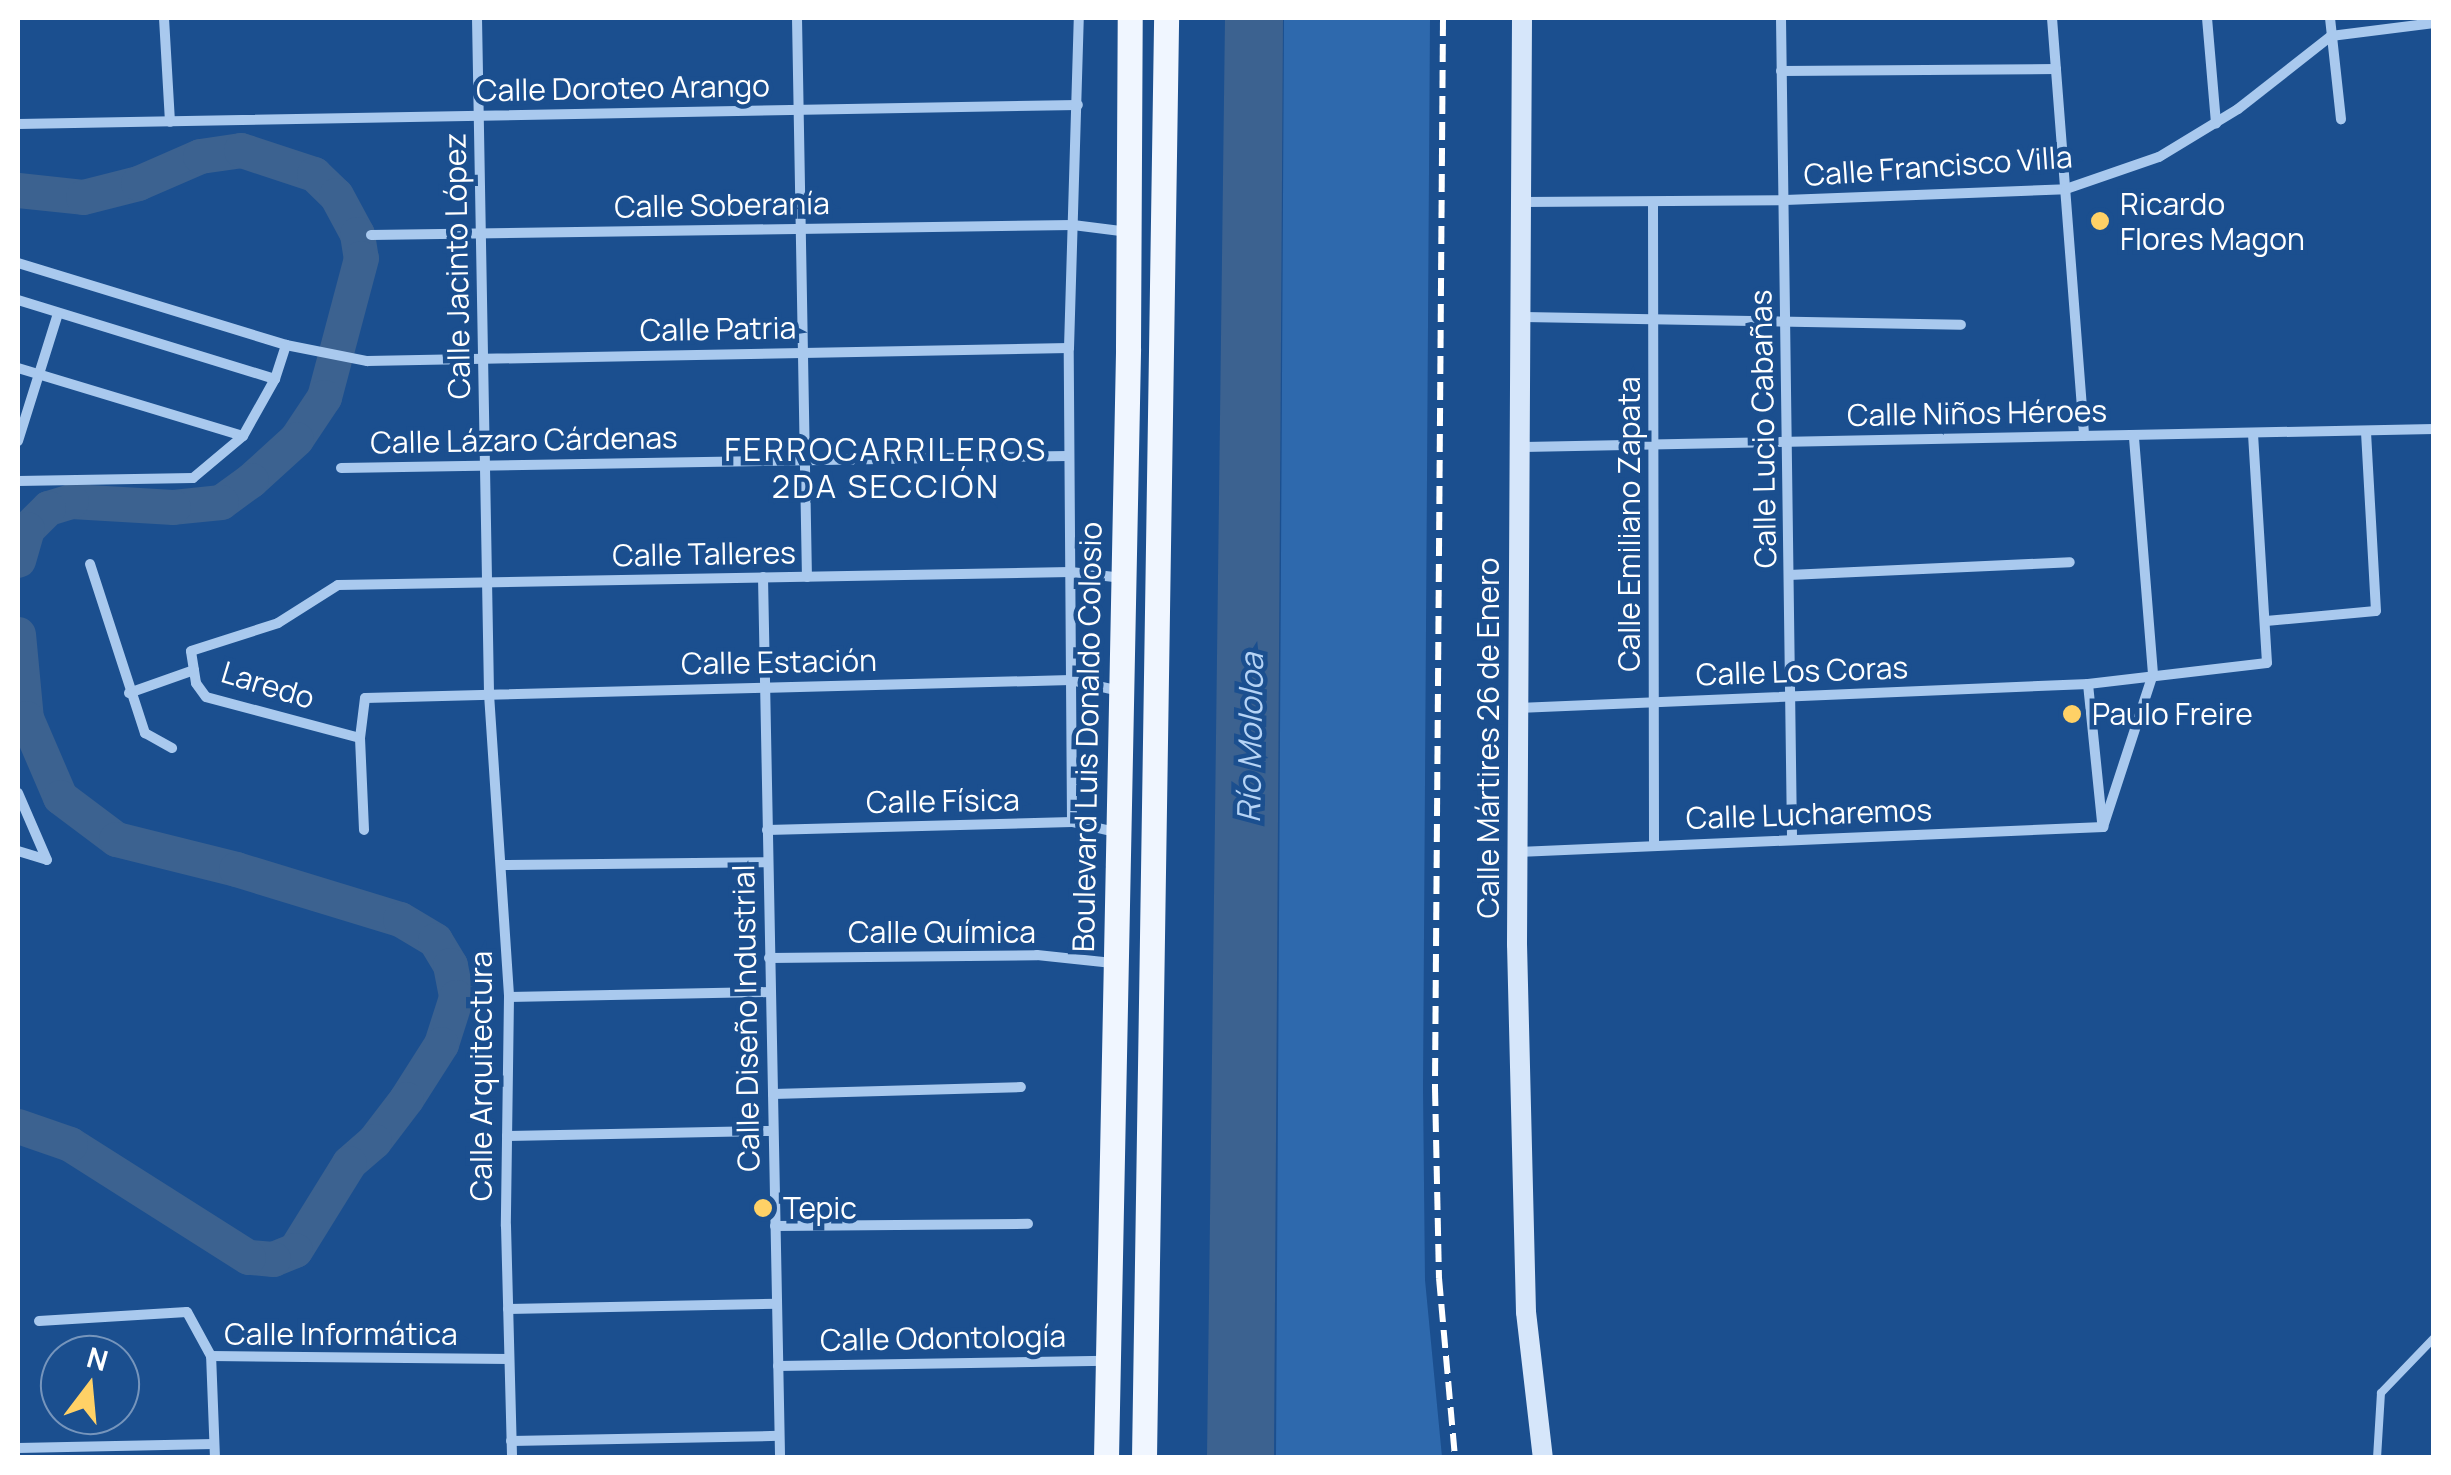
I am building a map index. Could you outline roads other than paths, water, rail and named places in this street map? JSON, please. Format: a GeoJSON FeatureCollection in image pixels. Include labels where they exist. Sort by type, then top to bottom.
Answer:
{"type":"FeatureCollection","features":[{"type":"Feature","properties":{"kind":"main road","name":"Boulevard Luis Donaldo Colosio"},"geometry":{"type":"LineString","coordinates":[[1106,1458],[1127,401],[1130,18]]}},
{"type":"Feature","properties":{"kind":"main road"},"geometry":{"type":"LineString","coordinates":[[1144,1458],[1166,18]]}},
{"type":"Feature","properties":{"kind":"main road"},"geometry":{"type":"LineString","coordinates":[[1127,401],[1162,402]]}},
{"type":"Feature","properties":{"kind":"street"},"geometry":{"type":"LineString","coordinates":[[164,18],[170,122]]}},
{"type":"Feature","properties":{"kind":"street","name":"Calle Jacinto López"},"geometry":{"type":"LineString","coordinates":[[477,18],[489,694]]}},
{"type":"Feature","properties":{"kind":"street"},"geometry":{"type":"LineString","coordinates":[[797,18],[806,577]]}},
{"type":"Feature","properties":{"kind":"street","name":"Boulevard Luis Donaldo Colosio"},"geometry":{"type":"LineString","coordinates":[[1072,822],[1068,456],[1079,18]]}},
{"type":"Feature","properties":{"kind":"street","name":"Calle Mártires 26 de Enero"},"geometry":{"type":"LineString","coordinates":[[1522,18],[1518,852],[1526,1312],[1543,1458]]}},
{"type":"Feature","properties":{"kind":"street","name":"Calle Lucio Cabañas"},"geometry":{"type":"LineString","coordinates":[[1781,18],[1792,840]]}},
{"type":"Feature","properties":{"kind":"street"},"geometry":{"type":"LineString","coordinates":[[2052,18],[2084,436]]}},
{"type":"Feature","properties":{"kind":"street"},"geometry":{"type":"LineString","coordinates":[[2207,18],[2216,124]]}},
{"type":"Feature","properties":{"kind":"street"},"geometry":{"type":"LineString","coordinates":[[2330,18],[2341,120]]}},
{"type":"Feature","properties":{"kind":"street","name":"Calle Francisco Villa"},"geometry":{"type":"LineString","coordinates":[[1523,202],[1785,200],[2066,189],[2160,157],[2216,124],[2332,36],[2434,23]]}},
{"type":"Feature","properties":{"kind":"street"},"geometry":{"type":"LineString","coordinates":[[1781,71],[2056,68]]}},
{"type":"Feature","properties":{"kind":"street","name":"Calle Doroteo Arango"},"geometry":{"type":"LineString","coordinates":[[18,124],[1078,105]]}},
{"type":"Feature","properties":{"kind":"street","name":"Calle Emiliano Zapata"},"geometry":{"type":"LineString","coordinates":[[1654,202],[1654,845]]}},
{"type":"Feature","properties":{"kind":"street","name":"Calle Soberanía"},"geometry":{"type":"LineString","coordinates":[[372,235],[1073,225],[1129,232]]}},
{"type":"Feature","properties":{"kind":"street","name":"Calle Patria"},"geometry":{"type":"LineString","coordinates":[[18,262],[291,346],[367,360],[1069,348]]}},
{"type":"Feature","properties":{"kind":"street"},"geometry":{"type":"LineString","coordinates":[[18,300],[274,378]]}},
{"type":"Feature","properties":{"kind":"street"},"geometry":{"type":"LineString","coordinates":[[18,442],[58,313]]}},
{"type":"Feature","properties":{"kind":"street"},"geometry":{"type":"LineString","coordinates":[[1521,317],[1960,324]]}},
{"type":"Feature","properties":{"kind":"street"},"geometry":{"type":"LineString","coordinates":[[18,480],[193,478],[243,436],[291,346]]}},
{"type":"Feature","properties":{"kind":"street"},"geometry":{"type":"LineString","coordinates":[[18,368],[243,436]]}},
{"type":"Feature","properties":{"kind":"street","name":"Calle Niños Héroes"},"geometry":{"type":"LineString","coordinates":[[1520,448],[2434,429]]}},
{"type":"Feature","properties":{"kind":"street"},"geometry":{"type":"LineString","coordinates":[[2266,621],[2376,611],[2366,430]]}},
{"type":"Feature","properties":{"kind":"street"},"geometry":{"type":"LineString","coordinates":[[2103,827],[2088,684],[2267,663],[2253,433]]}},
{"type":"Feature","properties":{"kind":"street"},"geometry":{"type":"LineString","coordinates":[[2103,827],[2153,674],[2134,436]]}},
{"type":"Feature","properties":{"kind":"street","name":"Calle Lázaro Cárdenas"},"geometry":{"type":"LineString","coordinates":[[341,468],[1068,456]]}},
{"type":"Feature","properties":{"kind":"street"},"geometry":{"type":"LineString","coordinates":[[1789,575],[2070,562]]}},
{"type":"Feature","properties":{"kind":"street"},"geometry":{"type":"LineString","coordinates":[[90,564],[145,733],[172,748]]}},
{"type":"Feature","properties":{"kind":"street","name":"Calle Talleres"},"geometry":{"type":"LineString","coordinates":[[338,585],[1070,572],[1123,578]]}},
{"type":"Feature","properties":{"kind":"street","name":"Calle Diseño Industrial"},"geometry":{"type":"LineString","coordinates":[[762,577],[780,1458]]}},
{"type":"Feature","properties":{"kind":"street","name":"Laredo"},"geometry":{"type":"LineString","coordinates":[[338,585],[278,623],[191,652],[196,683],[206,697],[360,738]]}},
{"type":"Feature","properties":{"kind":"street"},"geometry":{"type":"LineString","coordinates":[[129,693],[194,670]]}},
{"type":"Feature","properties":{"kind":"street","name":"Calle Estación"},"geometry":{"type":"LineString","coordinates":[[489,694],[1071,680],[1121,691]]}},
{"type":"Feature","properties":{"kind":"street","name":"Calle Los Coras"},"geometry":{"type":"LineString","coordinates":[[1518,708],[2088,684]]}},
{"type":"Feature","properties":{"kind":"street"},"geometry":{"type":"LineString","coordinates":[[364,830],[360,738],[365,698],[489,694]]}},
{"type":"Feature","properties":{"kind":"street","name":"Calle Arquitectura"},"geometry":{"type":"LineString","coordinates":[[489,694],[510,996],[507,1136],[512,1458]]}},
{"type":"Feature","properties":{"kind":"street"},"geometry":{"type":"LineString","coordinates":[[18,793],[47,860],[18,852]]}},
{"type":"Feature","properties":{"kind":"street","name":"Calle Física"},"geometry":{"type":"LineString","coordinates":[[767,830],[1072,822],[1118,832]]}},
{"type":"Feature","properties":{"kind":"street","name":"Calle Lucharemos"},"geometry":{"type":"LineString","coordinates":[[1518,852],[2103,827]]}},
{"type":"Feature","properties":{"kind":"street"},"geometry":{"type":"LineString","coordinates":[[501,865],[767,862]]}},
{"type":"Feature","properties":{"kind":"street","name":"Calle Química"},"geometry":{"type":"LineString","coordinates":[[769,958],[1037,955],[1115,963]]}},
{"type":"Feature","properties":{"kind":"street"},"geometry":{"type":"LineString","coordinates":[[510,996],[770,992]]}},
{"type":"Feature","properties":{"kind":"street"},"geometry":{"type":"LineString","coordinates":[[773,1094],[1021,1087]]}},
{"type":"Feature","properties":{"kind":"street"},"geometry":{"type":"LineString","coordinates":[[507,1136],[773,1131]]}},
{"type":"Feature","properties":{"kind":"street"},"geometry":{"type":"LineString","coordinates":[[776,1226],[1028,1224]]}},
{"type":"Feature","properties":{"kind":"street"},"geometry":{"type":"LineString","coordinates":[[508,1309],[777,1304]]}},
{"type":"Feature","properties":{"kind":"street"},"geometry":{"type":"LineString","coordinates":[[39,1321],[187,1312],[211,1356]]}},
{"type":"Feature","properties":{"kind":"street","name":"Calle Informática"},"geometry":{"type":"LineString","coordinates":[[215,1458],[211,1356],[509,1359]]}},
{"type":"Feature","properties":{"kind":"street","name":"Calle Odontología"},"geometry":{"type":"LineString","coordinates":[[778,1366],[1109,1362]]}},
{"type":"Feature","properties":{"kind":"street"},"geometry":{"type":"LineString","coordinates":[[511,1441],[779,1436]]}},
{"type":"Feature","properties":{"kind":"street"},"geometry":{"type":"LineString","coordinates":[[18,1448],[214,1444]]}},
{"type":"Feature","properties":{"kind":"lane"},"geometry":{"type":"LineString","coordinates":[[2377,1458],[2381,1393],[2434,1338]]}},
{"type":"Feature","properties":{"kind":"water","name":"Río Mololoa"},"geometry":{"type":"Polygon","coordinates":[[[1225,18],[1283,18],[1274,1458],[1207,1457],[1225,18]]]}},
{"type":"Feature","properties":{"kind":"waterway"},"geometry":{"type":"LineString","coordinates":[[18,190],[83,197],[138,183],[200,156],[241,150],[314,174],[336,195],[357,234],[361,258],[324,397],[296,439],[251,480],[221,502],[173,507],[71,501],[48,508],[27,529],[18,560]]}},
{"type":"Feature","properties":{"kind":"waterway"},"geometry":{"type":"LineString","coordinates":[[18,634],[26,718],[60,797],[116,839],[236,869],[400,919],[435,940],[450,965],[456,997],[441,1044],[406,1099],[374,1141],[349,1163],[295,1250],[273,1259],[248,1257],[70,1144],[18,1126]]}},
{"type":"Feature","properties":{"kind":"railway"},"geometry":{"type":"LineString","coordinates":[[1443,18],[1435,1088],[1439,1278],[1455,1458]]}},
{"type":"Feature","properties":{"kind":"place","name":"Ricardo Flores Magon"},"geometry":{"type":"Point","coordinates":[2100,221]}},
{"type":"Feature","properties":{"kind":"place","name":"Paulo Freire"},"geometry":{"type":"Point","coordinates":[2072,714]}},
{"type":"Feature","properties":{"kind":"place","name":"Tepic"},"geometry":{"type":"Point","coordinates":[763,1208]}},
{"type":"Feature","properties":{"kind":"district","name":"FERROCARRILEROS 2DA SECCIÓN"},"geometry":{"type":"Point","coordinates":[886,468]}}]}
